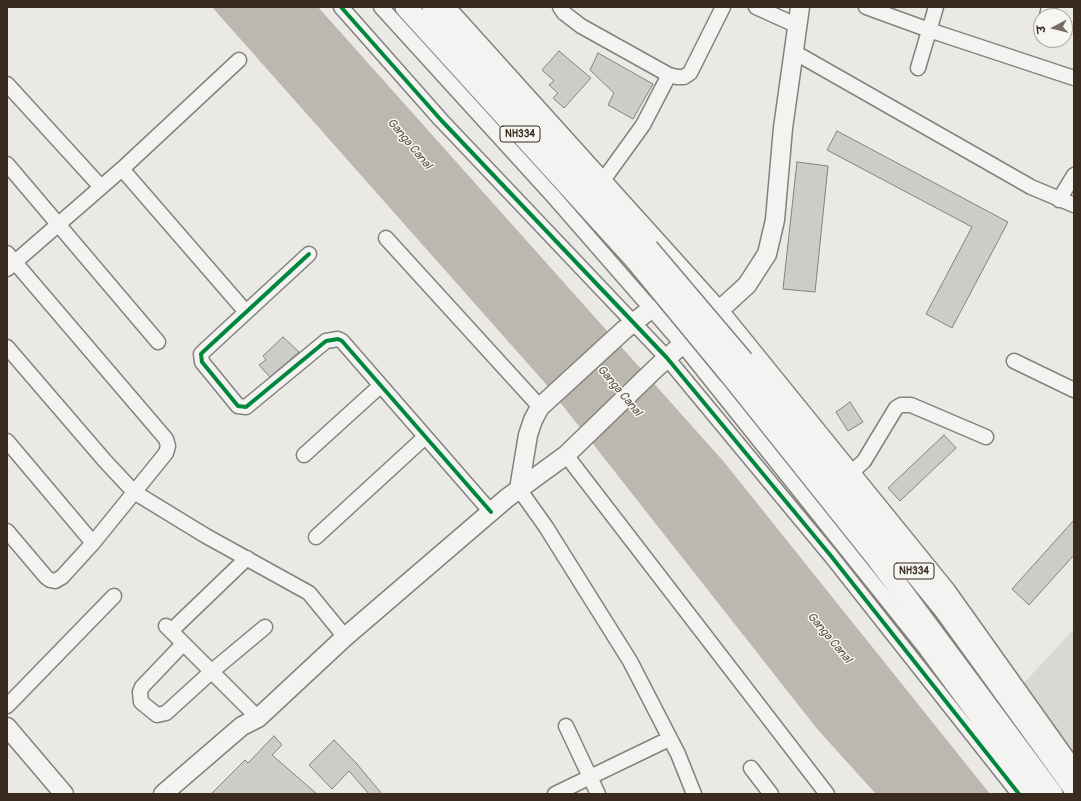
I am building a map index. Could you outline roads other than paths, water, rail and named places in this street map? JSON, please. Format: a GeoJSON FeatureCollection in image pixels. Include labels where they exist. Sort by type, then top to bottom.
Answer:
{"type":"FeatureCollection","features":[{"type":"Feature","properties":{"kind":"highway","name":"NH334"},"geometry":{"type":"LineString","coordinates":[[406,7],[642,254]]}},
{"type":"Feature","properties":{"kind":"highway","name":"NH334"},"geometry":{"type":"LineString","coordinates":[[433,7],[737,367],[946,611],[1074,788]]}},
{"type":"Feature","properties":{"kind":"highway","name":"NH334"},"geometry":{"type":"LineString","coordinates":[[737,367],[1052,794]]}},
{"type":"Feature","properties":{"kind":"main road"},"geometry":{"type":"LineString","coordinates":[[163,794],[242,726],[258,718],[346,637],[491,512],[519,489],[566,455],[682,344],[747,285],[767,254],[774,220],[783,128],[800,7]]}},
{"type":"Feature","properties":{"kind":"main road"},"geometry":{"type":"LineString","coordinates":[[519,489],[532,420],[543,403],[629,326],[651,309]]}},
{"type":"Feature","properties":{"kind":"main road"},"geometry":{"type":"LineString","coordinates":[[182,794],[249,734],[258,718]]}},
{"type":"Feature","properties":{"kind":"main road"},"geometry":{"type":"LineString","coordinates":[[7,727],[64,794]]}},
{"type":"Feature","properties":{"kind":"main road"},"geometry":{"type":"LineString","coordinates":[[7,747],[49,794]]}},
{"type":"Feature","properties":{"kind":"street"},"geometry":{"type":"LineString","coordinates":[[341,7],[441,120],[629,326],[831,556],[1019,794]]}},
{"type":"Feature","properties":{"kind":"street"},"geometry":{"type":"LineString","coordinates":[[381,7],[553,196],[682,344],[926,649],[1033,794]]}},
{"type":"Feature","properties":{"kind":"street"},"geometry":{"type":"LineString","coordinates":[[448,7],[721,310],[948,590],[1074,767]]}},
{"type":"Feature","properties":{"kind":"street"},"geometry":{"type":"LineString","coordinates":[[560,7],[564,13],[581,26],[669,75],[684,77],[690,74],[723,7]]}},
{"type":"Feature","properties":{"kind":"street"},"geometry":{"type":"LineString","coordinates":[[756,7],[798,26]]}},
{"type":"Feature","properties":{"kind":"street"},"geometry":{"type":"LineString","coordinates":[[866,7],[929,30],[1074,78]]}},
{"type":"Feature","properties":{"kind":"street"},"geometry":{"type":"LineString","coordinates":[[918,68],[936,7]]}},
{"type":"Feature","properties":{"kind":"street"},"geometry":{"type":"LineString","coordinates":[[794,52],[996,167],[1059,200],[1074,205]]}},
{"type":"Feature","properties":{"kind":"street"},"geometry":{"type":"LineString","coordinates":[[7,531],[50,580],[55,581],[62,577],[93,544],[166,453],[168,446],[166,439],[10,262],[58,224],[122,169],[239,60]]}},
{"type":"Feature","properties":{"kind":"street"},"geometry":{"type":"LineString","coordinates":[[604,179],[643,125],[669,75]]}},
{"type":"Feature","properties":{"kind":"street"},"geometry":{"type":"LineString","coordinates":[[7,84],[101,187]]}},
{"type":"Feature","properties":{"kind":"street"},"geometry":{"type":"LineString","coordinates":[[7,164],[158,342]]}},
{"type":"Feature","properties":{"kind":"street"},"geometry":{"type":"LineString","coordinates":[[122,169],[246,312]]}},
{"type":"Feature","properties":{"kind":"street"},"geometry":{"type":"LineString","coordinates":[[1059,200],[1074,174]]}},
{"type":"Feature","properties":{"kind":"street"},"geometry":{"type":"LineString","coordinates":[[386,238],[543,403]]}},
{"type":"Feature","properties":{"kind":"street"},"geometry":{"type":"LineString","coordinates":[[309,254],[204,351],[200,358],[238,406],[246,407],[326,341],[338,339],[491,512]]}},
{"type":"Feature","properties":{"kind":"street"},"geometry":{"type":"LineString","coordinates":[[7,347],[104,460],[134,492],[309,593],[346,637]]}},
{"type":"Feature","properties":{"kind":"street"},"geometry":{"type":"LineString","coordinates":[[1014,361],[1074,390]]}},
{"type":"Feature","properties":{"kind":"street"},"geometry":{"type":"LineString","coordinates":[[304,455],[380,386]]}},
{"type":"Feature","properties":{"kind":"street"},"geometry":{"type":"LineString","coordinates":[[852,472],[864,460],[896,408],[901,405],[911,405],[986,437]]}},
{"type":"Feature","properties":{"kind":"street"},"geometry":{"type":"LineString","coordinates":[[316,537],[425,437]]}},
{"type":"Feature","properties":{"kind":"street"},"geometry":{"type":"LineString","coordinates":[[7,441],[93,544]]}},
{"type":"Feature","properties":{"kind":"street"},"geometry":{"type":"LineString","coordinates":[[566,455],[827,794]]}},
{"type":"Feature","properties":{"kind":"street"},"geometry":{"type":"LineString","coordinates":[[519,489],[546,527],[630,661],[678,754],[694,794]]}},
{"type":"Feature","properties":{"kind":"street"},"geometry":{"type":"LineString","coordinates":[[247,558],[169,629],[258,718]]}},
{"type":"Feature","properties":{"kind":"street"},"geometry":{"type":"LineString","coordinates":[[7,706],[114,596]]}},
{"type":"Feature","properties":{"kind":"street"},"geometry":{"type":"LineString","coordinates":[[183,644],[142,687],[140,697],[141,702],[157,715],[166,713],[211,672],[265,628]]}},
{"type":"Feature","properties":{"kind":"street"},"geometry":{"type":"LineString","coordinates":[[566,726],[598,794]]}},
{"type":"Feature","properties":{"kind":"street"},"geometry":{"type":"LineString","coordinates":[[555,794],[669,739]]}},
{"type":"Feature","properties":{"kind":"street"},"geometry":{"type":"LineString","coordinates":[[751,768],[771,794]]}},
{"type":"Feature","properties":{"kind":"water","name":"Ganga Canal"},"geometry":{"type":"Polygon","coordinates":[[[212,7],[318,7],[724,462],[990,794],[876,794],[818,730],[545,383],[212,7]]]}}]}
